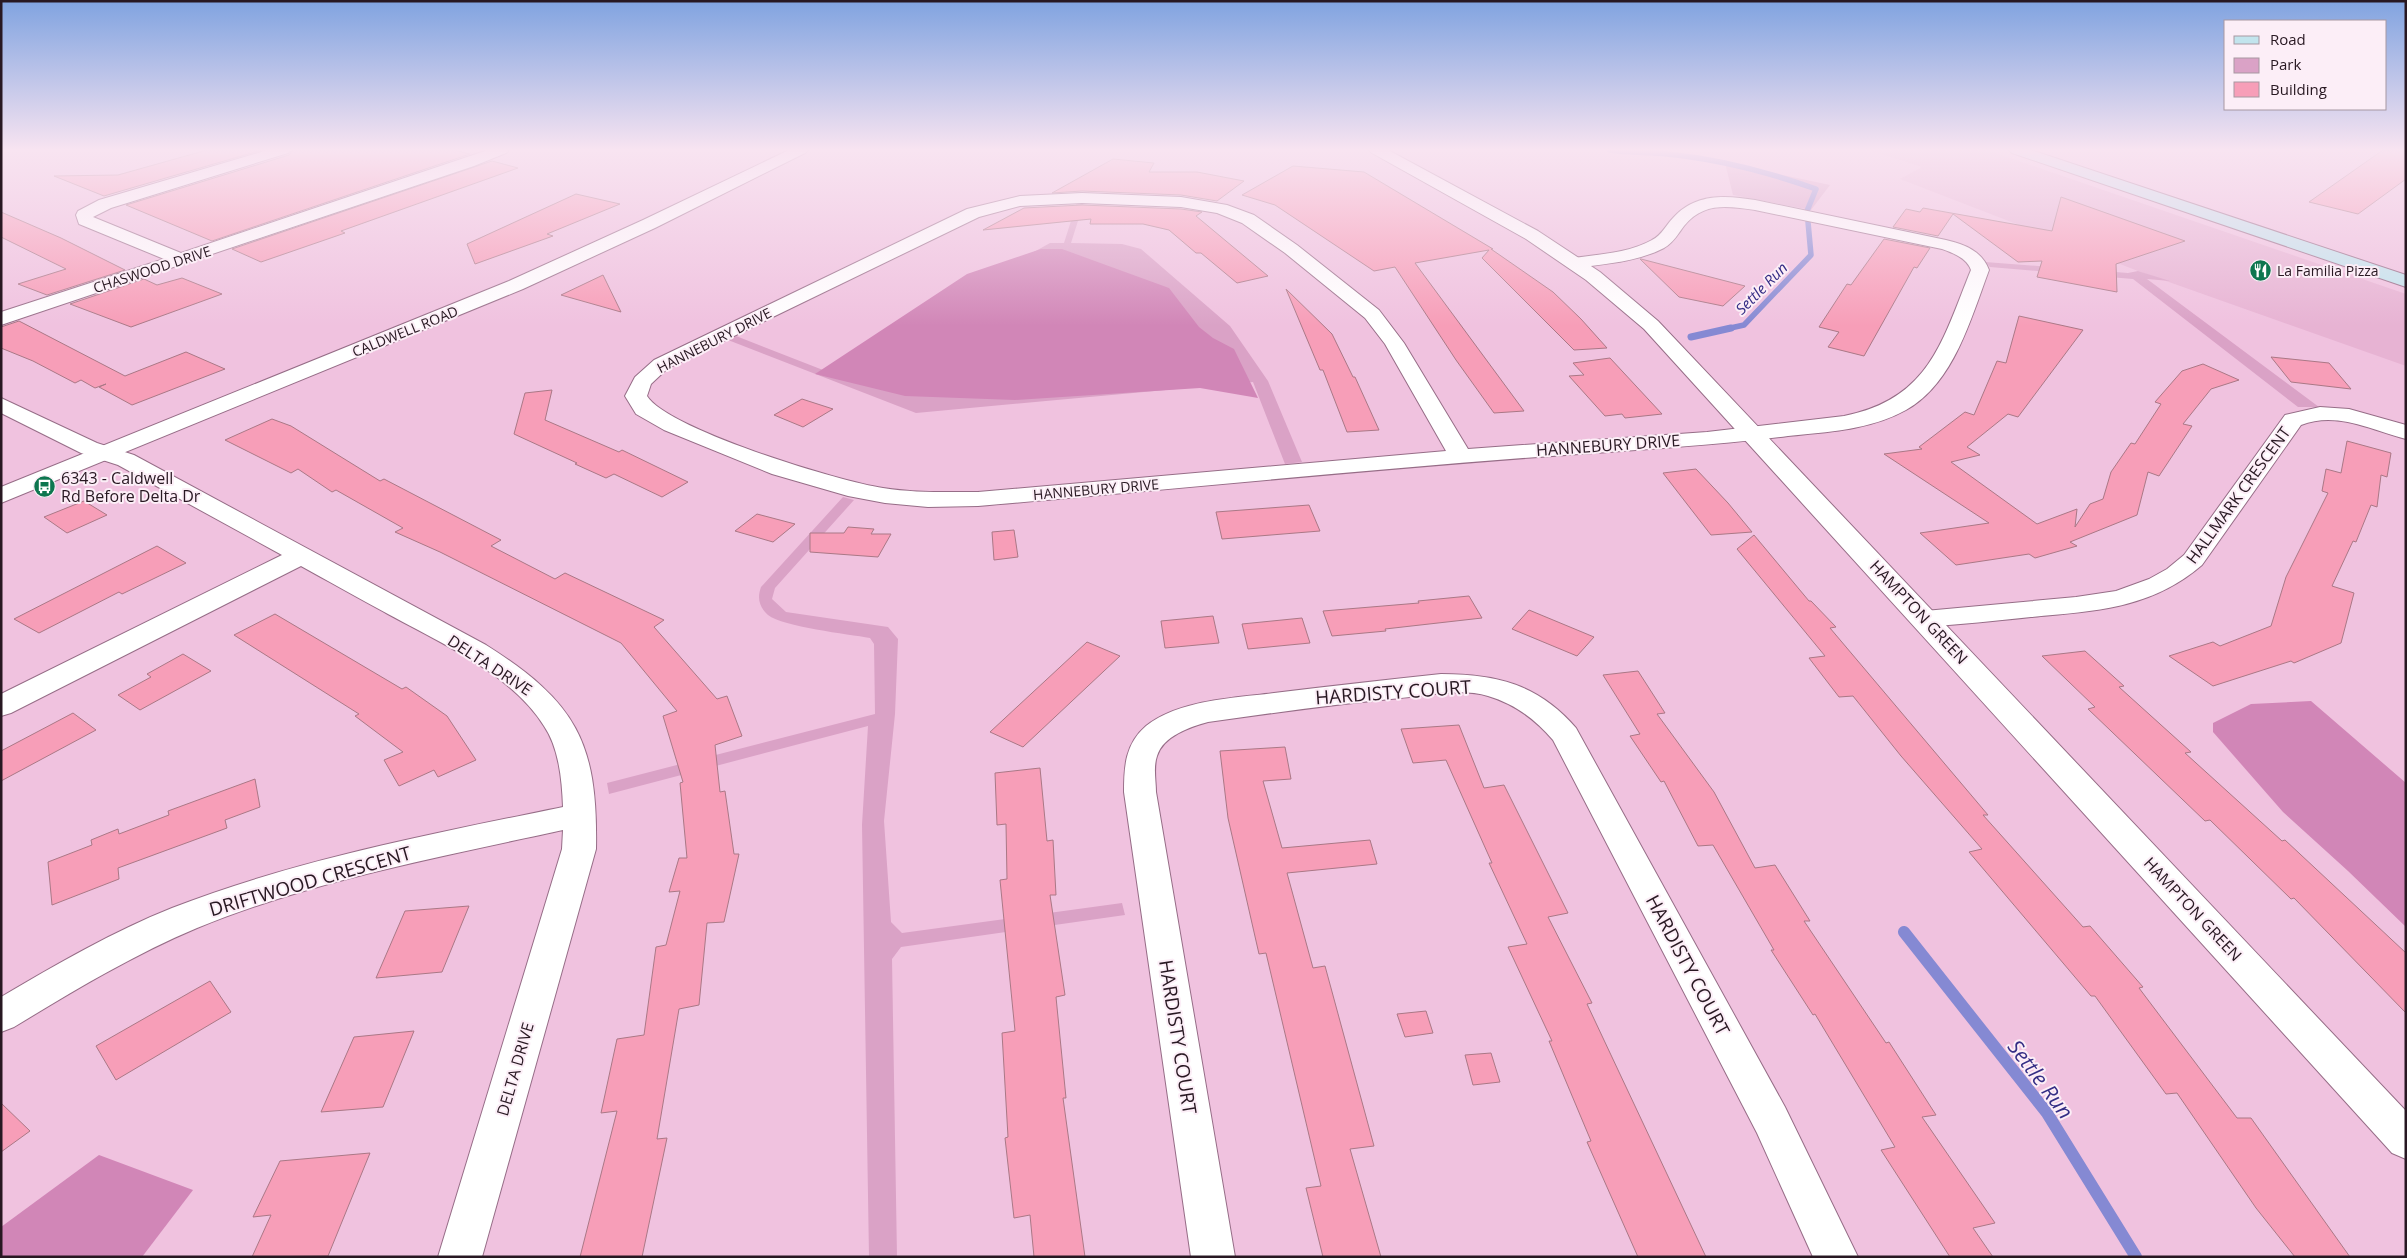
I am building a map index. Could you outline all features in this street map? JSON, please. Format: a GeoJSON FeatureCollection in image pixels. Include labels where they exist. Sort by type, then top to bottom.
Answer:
{"type":"FeatureCollection","features":[{"type":"Feature","properties":{"kind":"main road"},"geometry":{"type":"LineString","coordinates":[[2191,209],[2406,281]]}},
{"type":"Feature","properties":{"kind":"street"},"geometry":{"type":"LineString","coordinates":[[96,209],[84,215],[85,220],[181,259]]}},
{"type":"Feature","properties":{"kind":"street","name":"CHASWOOD DRIVE"},"geometry":{"type":"LineString","coordinates":[[1,319],[331,209]]}},
{"type":"Feature","properties":{"kind":"street","name":"CALDWELL ROAD"},"geometry":{"type":"LineString","coordinates":[[1,496],[516,285],[680,209]]}},
{"type":"Feature","properties":{"kind":"street","name":"HANNEBURY DRIVE"},"geometry":{"type":"LineString","coordinates":[[986,209],[973,213],[661,364],[647,375],[638,386],[636,396],[644,409],[672,425],[780,469],[856,492],[928,500],[978,499],[1461,456],[1754,434],[1834,425],[1865,418],[1884,412],[1913,397],[1930,379],[1959,321],[1980,270],[1977,263],[1965,253],[1946,246],[1771,209]]}},
{"type":"Feature","properties":{"kind":"street","name":"HANNEBURY DRIVE"},"geometry":{"type":"LineString","coordinates":[[1217,209],[1248,220],[1362,304],[1394,343],[1461,456]]}},
{"type":"Feature","properties":{"kind":"street","name":"HAMPTON GREEN"},"geometry":{"type":"LineString","coordinates":[[1484,209],[1532,235],[1574,263],[1651,325],[1926,619],[2406,1140]]}},
{"type":"Feature","properties":{"kind":"street","name":"HANNEBURY DRIVE"},"geometry":{"type":"LineString","coordinates":[[1574,263],[1621,256],[1662,242],[1691,209]]}},
{"type":"Feature","properties":{"kind":"street","name":"DELTA DRIVE"},"geometry":{"type":"LineString","coordinates":[[1,404],[89,448],[126,460],[467,647],[523,683],[543,701],[559,724],[575,773],[580,815],[579,849],[460,1257]]}},
{"type":"Feature","properties":{"kind":"street","name":"HALLMARK CRESCENT"},"geometry":{"type":"LineString","coordinates":[[1926,619],[2098,603],[2145,591],[2173,577],[2193,560],[2293,420],[2302,416],[2334,414],[2370,420],[2406,432]]}},
{"type":"Feature","properties":{"kind":"street"},"geometry":{"type":"LineString","coordinates":[[1,706],[302,555]]}},
{"type":"Feature","properties":{"kind":"street","name":"HARDISTY COURT"},"geometry":{"type":"LineString","coordinates":[[1213,1257],[1140,792],[1142,752],[1149,741],[1164,727],[1192,715],[1333,695],[1457,683],[1493,687],[1517,696],[1549,716],[1565,735],[1771,1120],[1836,1257]]}},
{"type":"Feature","properties":{"kind":"street","name":"DRIFTWOOD CRESCENT"},"geometry":{"type":"LineString","coordinates":[[1,1016],[59,981],[133,941],[250,895],[429,847],[580,815]]}},
{"type":"Feature","properties":{"kind":"shaded area"},"geometry":{"type":"Polygon","coordinates":[[[1977,209],[2158,209],[2406,294],[2406,366],[2138,271],[1977,209]]]}},
{"type":"Feature","properties":{"kind":"shaded area"},"geometry":{"type":"Polygon","coordinates":[[[1041,249],[1062,249],[1169,288],[1199,327],[1213,338],[1234,349],[1258,398],[1200,388],[1015,400],[905,396],[815,374],[967,274],[1041,249]]]}},
{"type":"Feature","properties":{"kind":"shaded area"},"geometry":{"type":"Polygon","coordinates":[[[2311,701],[2406,783],[2406,927],[2283,812],[2213,732],[2213,723],[2251,704],[2311,701]]]}},
{"type":"Feature","properties":{"kind":"shaded area"},"geometry":{"type":"Polygon","coordinates":[[[99,1155],[193,1190],[142,1257],[1,1257],[1,1227],[99,1155]]]}},
{"type":"Feature","properties":{"kind":"green space"},"geometry":{"type":"Polygon","coordinates":[[[1075,209],[1082,209],[1071,243],[1122,244],[1141,249],[1230,326],[1268,381],[1302,462],[1285,464],[1253,382],[916,413],[728,340],[736,336],[823,370],[1050,243],[1064,243],[1075,209]]]}},
{"type":"Feature","properties":{"kind":"green space"},"geometry":{"type":"Polygon","coordinates":[[[1985,262],[2128,273],[2138,271],[2170,281],[2147,279],[2319,407],[2298,407],[2133,279],[1990,267],[1985,262]]]}},
{"type":"Feature","properties":{"kind":"green space"},"geometry":{"type":"Polygon","coordinates":[[[843,497],[854,500],[775,588],[772,599],[786,612],[888,627],[898,639],[895,714],[884,821],[891,922],[902,933],[1122,903],[1125,915],[901,947],[892,959],[897,1257],[869,1257],[862,825],[868,726],[609,794],[607,783],[875,714],[874,644],[870,638],[787,623],[768,615],[761,606],[759,599],[761,587],[843,497]]]}},
{"type":"Feature","properties":{"kind":"building"},"geometry":{"type":"Polygon","coordinates":[[[135,209],[308,209],[212,241],[135,209]]]}},
{"type":"Feature","properties":{"kind":"building"},"geometry":{"type":"Polygon","coordinates":[[[351,209],[404,209],[341,231],[345,233],[261,262],[232,249],[351,209]]]}},
{"type":"Feature","properties":{"kind":"building"},"geometry":{"type":"Polygon","coordinates":[[[544,209],[609,209],[547,234],[553,236],[475,264],[467,244],[544,209]]]}},
{"type":"Feature","properties":{"kind":"building"},"geometry":{"type":"Polygon","coordinates":[[[1023,209],[1174,209],[1202,212],[1196,216],[1268,276],[1237,283],[1201,253],[1196,253],[1169,230],[1143,224],[1090,224],[1091,219],[983,230],[1023,209]]]}},
{"type":"Feature","properties":{"kind":"building"},"geometry":{"type":"Polygon","coordinates":[[[1281,209],[1425,209],[1493,249],[1491,249],[1553,292],[1607,348],[1574,350],[1482,258],[1489,250],[1415,263],[1524,411],[1494,413],[1456,360],[1395,267],[1374,271],[1281,209]]]}},
{"type":"Feature","properties":{"kind":"building"},"geometry":{"type":"Polygon","coordinates":[[[1906,209],[1920,212],[1922,209],[1927,209],[2052,231],[2058,209],[2094,209],[2185,241],[2116,264],[2117,292],[2037,277],[2042,261],[2018,262],[1953,214],[1938,236],[1893,227],[1906,209]]]}},
{"type":"Feature","properties":{"kind":"building"},"geometry":{"type":"Polygon","coordinates":[[[2336,209],[2365,209],[2358,214],[2336,209]]]}},
{"type":"Feature","properties":{"kind":"building"},"geometry":{"type":"Polygon","coordinates":[[[1,212],[61,238],[125,270],[47,295],[18,284],[66,269],[1,237],[1,212]]]}},
{"type":"Feature","properties":{"kind":"building"},"geometry":{"type":"Polygon","coordinates":[[[1884,239],[1930,248],[1917,268],[1914,267],[1864,356],[1828,347],[1839,332],[1819,327],[1847,284],[1851,285],[1884,239]]]}},
{"type":"Feature","properties":{"kind":"building"},"geometry":{"type":"Polygon","coordinates":[[[1640,259],[1745,286],[1723,306],[1679,297],[1640,259]]]}},
{"type":"Feature","properties":{"kind":"building"},"geometry":{"type":"Polygon","coordinates":[[[603,275],[621,312],[561,295],[603,275]]]}},
{"type":"Feature","properties":{"kind":"building"},"geometry":{"type":"Polygon","coordinates":[[[182,278],[222,294],[131,327],[70,304],[144,279],[157,285],[182,278]]]}},
{"type":"Feature","properties":{"kind":"building"},"geometry":{"type":"Polygon","coordinates":[[[1286,289],[1332,334],[1353,377],[1355,377],[1379,430],[1347,432],[1323,370],[1320,370],[1286,289]]]}},
{"type":"Feature","properties":{"kind":"building"},"geometry":{"type":"Polygon","coordinates":[[[2019,316],[2083,330],[2018,417],[2008,414],[1967,447],[1980,455],[1951,462],[2037,524],[2077,509],[2075,527],[2090,504],[2103,499],[2111,472],[2131,443],[2135,444],[2161,404],[2155,402],[2182,371],[2203,364],[2239,380],[2211,389],[2183,424],[2192,426],[2159,476],[2148,472],[2137,515],[2070,542],[2077,546],[2035,558],[2029,554],[1956,565],[1920,533],[1989,523],[1884,454],[1922,449],[1919,447],[1965,412],[1974,415],[1997,361],[2006,363],[2019,316]]]}},
{"type":"Feature","properties":{"kind":"building"},"geometry":{"type":"Polygon","coordinates":[[[19,321],[125,376],[186,352],[225,369],[132,405],[99,387],[106,384],[95,388],[81,380],[75,383],[33,361],[1,348],[1,327],[19,321]]]}},
{"type":"Feature","properties":{"kind":"building"},"geometry":{"type":"Polygon","coordinates":[[[2271,357],[2329,363],[2351,389],[2291,382],[2271,357]]]}},
{"type":"Feature","properties":{"kind":"building"},"geometry":{"type":"Polygon","coordinates":[[[1610,358],[1662,414],[1625,418],[1622,414],[1605,416],[1569,376],[1584,375],[1573,363],[1610,358]]]}},
{"type":"Feature","properties":{"kind":"building"},"geometry":{"type":"Polygon","coordinates":[[[552,390],[545,420],[619,452],[622,450],[688,482],[662,497],[614,474],[606,478],[514,434],[525,393],[552,390]]]}},
{"type":"Feature","properties":{"kind":"building"},"geometry":{"type":"Polygon","coordinates":[[[802,399],[833,409],[803,427],[774,415],[802,399]]]}},
{"type":"Feature","properties":{"kind":"building"},"geometry":{"type":"Polygon","coordinates":[[[272,419],[291,426],[380,481],[384,479],[501,540],[491,546],[555,579],[565,573],[664,620],[654,627],[717,699],[727,696],[742,736],[715,745],[720,792],[725,791],[734,854],[739,854],[724,922],[707,923],[699,1005],[679,1009],[657,1139],[667,1138],[642,1257],[580,1257],[617,1111],[601,1113],[617,1039],[644,1035],[656,947],[666,945],[680,891],[669,892],[679,858],[687,858],[680,783],[683,782],[663,716],[677,711],[621,643],[440,552],[395,532],[403,528],[336,490],[332,492],[298,469],[291,473],[225,440],[272,419]]]}},
{"type":"Feature","properties":{"kind":"building"},"geometry":{"type":"Polygon","coordinates":[[[2347,441],[2391,453],[2387,477],[2381,475],[2377,507],[2371,505],[2356,542],[2353,541],[2332,586],[2354,593],[2341,643],[2294,663],[2291,661],[2213,686],[2169,656],[2213,642],[2220,646],[2271,626],[2286,577],[2328,493],[2322,491],[2326,469],[2341,473],[2347,441]]]}},
{"type":"Feature","properties":{"kind":"building"},"geometry":{"type":"Polygon","coordinates":[[[1696,469],[1752,532],[1711,535],[1663,473],[1696,469]]]}},
{"type":"Feature","properties":{"kind":"building"},"geometry":{"type":"Polygon","coordinates":[[[84,501],[107,515],[67,533],[44,517],[84,501]]]}},
{"type":"Feature","properties":{"kind":"building"},"geometry":{"type":"Polygon","coordinates":[[[1309,505],[1320,531],[1222,539],[1216,512],[1309,505]]]}},
{"type":"Feature","properties":{"kind":"building"},"geometry":{"type":"Polygon","coordinates":[[[757,514],[795,524],[773,542],[735,531],[757,514]]]}},
{"type":"Feature","properties":{"kind":"building"},"geometry":{"type":"Polygon","coordinates":[[[848,527],[874,529],[871,534],[891,534],[878,557],[810,552],[810,533],[844,533],[848,527]]]}},
{"type":"Feature","properties":{"kind":"building"},"geometry":{"type":"Polygon","coordinates":[[[1014,530],[1018,557],[994,560],[992,532],[1014,530]]]}},
{"type":"Feature","properties":{"kind":"building"},"geometry":{"type":"Polygon","coordinates":[[[1754,535],[1809,601],[1836,627],[1830,628],[1988,815],[1983,815],[2083,927],[2090,926],[2143,987],[2139,988],[2237,1118],[2251,1118],[2350,1257],[2295,1257],[2256,1208],[2177,1093],[2166,1094],[2095,996],[2091,996],[1969,852],[1982,849],[1901,756],[1853,696],[1839,697],[1809,658],[1825,656],[1737,549],[1754,535]]]}},
{"type":"Feature","properties":{"kind":"building"},"geometry":{"type":"Polygon","coordinates":[[[157,546],[186,563],[122,594],[119,592],[39,633],[14,619],[157,546]]]}},
{"type":"Feature","properties":{"kind":"building"},"geometry":{"type":"Polygon","coordinates":[[[1469,596],[1482,618],[1385,629],[1386,631],[1332,636],[1323,611],[1419,603],[1418,601],[1469,596]]]}},
{"type":"Feature","properties":{"kind":"building"},"geometry":{"type":"Polygon","coordinates":[[[1529,610],[1594,637],[1577,656],[1512,629],[1529,610]]]}},
{"type":"Feature","properties":{"kind":"building"},"geometry":{"type":"Polygon","coordinates":[[[275,614],[402,689],[406,687],[447,716],[476,760],[438,777],[434,770],[399,786],[384,760],[403,752],[355,716],[359,714],[234,635],[275,614]]]}},
{"type":"Feature","properties":{"kind":"building"},"geometry":{"type":"Polygon","coordinates":[[[1213,616],[1219,643],[1165,648],[1161,621],[1213,616]]]}},
{"type":"Feature","properties":{"kind":"building"},"geometry":{"type":"Polygon","coordinates":[[[1302,618],[1310,643],[1248,649],[1242,624],[1302,618]]]}},
{"type":"Feature","properties":{"kind":"building"},"geometry":{"type":"Polygon","coordinates":[[[1087,642],[1120,656],[1023,747],[990,732],[1087,642]]]}},
{"type":"Feature","properties":{"kind":"building"},"geometry":{"type":"Polygon","coordinates":[[[2085,651],[2124,686],[2119,687],[2191,752],[2185,753],[2282,841],[2285,840],[2406,953],[2406,1013],[2294,898],[2291,899],[2210,820],[2205,821],[2088,709],[2095,707],[2042,656],[2085,651]]]}},
{"type":"Feature","properties":{"kind":"building"},"geometry":{"type":"Polygon","coordinates":[[[183,654],[211,671],[140,710],[118,695],[151,677],[147,674],[183,654]]]}},
{"type":"Feature","properties":{"kind":"building"},"geometry":{"type":"Polygon","coordinates":[[[1638,671],[1665,713],[1657,714],[1714,792],[1755,868],[1775,865],[1810,921],[1804,921],[1886,1043],[1889,1042],[1936,1115],[1922,1117],[1995,1223],[1973,1228],[1993,1257],[1950,1257],[1881,1150],[1895,1147],[1815,1014],[1813,1015],[1771,950],[1774,950],[1713,845],[1698,846],[1664,781],[1661,782],[1630,736],[1640,734],[1603,675],[1638,671]]]}},
{"type":"Feature","properties":{"kind":"building"},"geometry":{"type":"Polygon","coordinates":[[[73,713],[96,730],[1,781],[1,751],[73,713]]]}},
{"type":"Feature","properties":{"kind":"building"},"geometry":{"type":"Polygon","coordinates":[[[1459,725],[1484,788],[1504,785],[1568,913],[1548,917],[1592,1003],[1587,1004],[1706,1257],[1638,1257],[1587,1142],[1591,1141],[1549,1041],[1552,1041],[1508,947],[1527,944],[1489,863],[1492,863],[1446,760],[1413,763],[1401,729],[1459,725]]]}},
{"type":"Feature","properties":{"kind":"building"},"geometry":{"type":"Polygon","coordinates":[[[1285,747],[1291,779],[1263,781],[1282,848],[1370,840],[1377,864],[1287,873],[1313,968],[1325,966],[1374,1146],[1350,1149],[1381,1257],[1323,1257],[1306,1188],[1321,1186],[1266,953],[1259,954],[1228,818],[1220,751],[1285,747]]]}},
{"type":"Feature","properties":{"kind":"building"},"geometry":{"type":"Polygon","coordinates":[[[1040,768],[1047,841],[1053,840],[1056,895],[1050,895],[1065,995],[1056,997],[1066,1098],[1063,1098],[1085,1257],[1034,1257],[1030,1215],[1014,1218],[1005,1138],[1008,1137],[1002,1033],[1015,1031],[1000,880],[1007,879],[1006,824],[997,825],[995,773],[1040,768]]]}},
{"type":"Feature","properties":{"kind":"building"},"geometry":{"type":"Polygon","coordinates":[[[255,779],[260,807],[225,820],[227,828],[118,868],[119,879],[52,905],[48,862],[92,845],[91,840],[118,829],[119,834],[169,815],[168,811],[255,779]]]}},
{"type":"Feature","properties":{"kind":"building"},"geometry":{"type":"Polygon","coordinates":[[[469,906],[442,972],[376,978],[405,911],[469,906]]]}},
{"type":"Feature","properties":{"kind":"building"},"geometry":{"type":"Polygon","coordinates":[[[210,981],[231,1012],[116,1080],[96,1046],[210,981]]]}},
{"type":"Feature","properties":{"kind":"building"},"geometry":{"type":"Polygon","coordinates":[[[1426,1011],[1433,1033],[1405,1037],[1397,1014],[1426,1011]]]}},
{"type":"Feature","properties":{"kind":"building"},"geometry":{"type":"Polygon","coordinates":[[[414,1031],[383,1107],[321,1112],[354,1037],[414,1031]]]}},
{"type":"Feature","properties":{"kind":"building"},"geometry":{"type":"Polygon","coordinates":[[[1491,1053],[1500,1082],[1473,1085],[1465,1055],[1491,1053]]]}},
{"type":"Feature","properties":{"kind":"building"},"geometry":{"type":"Polygon","coordinates":[[[1,1103],[30,1131],[1,1152],[1,1103]]]}},
{"type":"Feature","properties":{"kind":"building"},"geometry":{"type":"Polygon","coordinates":[[[370,1153],[328,1256],[252,1257],[271,1215],[253,1217],[280,1161],[370,1153]]]}},
{"type":"Feature","properties":{"kind":"waterway","name":"Settle Run"},"geometry":{"type":"LineString","coordinates":[[1726,329],[1744,325],[1811,255],[1808,222]]}},
{"type":"Feature","properties":{"kind":"waterway","name":"Settle Run"},"geometry":{"type":"LineString","coordinates":[[1691,337],[1731,328]]}},
{"type":"Feature","properties":{"kind":"waterway","name":"Settle Run"},"geometry":{"type":"LineString","coordinates":[[1904,932],[2047,1113],[2136,1257]]}},
{"type":"Feature","properties":{"kind":"place","name":"La Familia Pizza"},"geometry":{"type":"Point","coordinates":[2261,270]}},
{"type":"Feature","properties":{"kind":"place","name":"6343 - Caldwell Rd Before Delta Dr"},"geometry":{"type":"Point","coordinates":[45,487]}}]}
